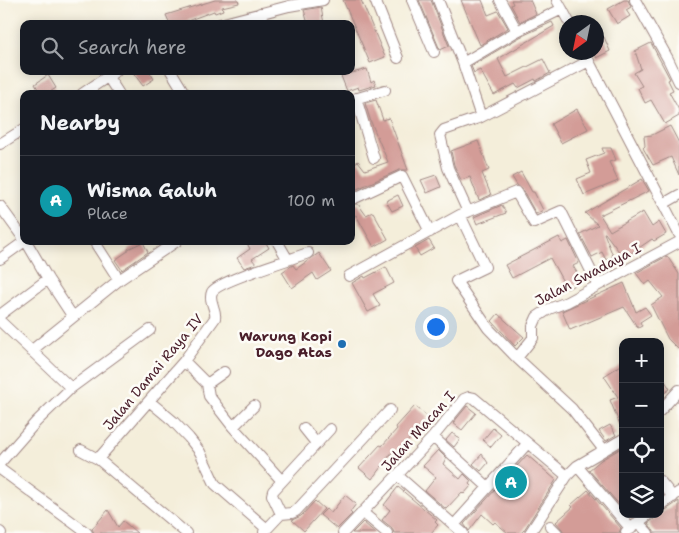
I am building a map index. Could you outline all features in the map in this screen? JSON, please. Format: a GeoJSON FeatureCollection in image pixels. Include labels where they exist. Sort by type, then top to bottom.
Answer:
{"type":"FeatureCollection","features":[{"type":"Feature","properties":{"kind":"street"},"geometry":{"type":"LineString","coordinates":[[235,20],[289,6],[323,0]]}},
{"type":"Feature","properties":{"kind":"street"},"geometry":{"type":"LineString","coordinates":[[375,0],[398,58]]}},
{"type":"Feature","properties":{"kind":"street"},"geometry":{"type":"LineString","coordinates":[[412,0],[434,52]]}},
{"type":"Feature","properties":{"kind":"street"},"geometry":{"type":"LineString","coordinates":[[438,0],[481,117]]}},
{"type":"Feature","properties":{"kind":"street"},"geometry":{"type":"LineString","coordinates":[[500,0],[517,31]]}},
{"type":"Feature","properties":{"kind":"street"},"geometry":{"type":"LineString","coordinates":[[635,0],[668,58],[679,82]]}},
{"type":"Feature","properties":{"kind":"street"},"geometry":{"type":"LineString","coordinates":[[463,64],[559,4],[565,15]]}},
{"type":"Feature","properties":{"kind":"street"},"geometry":{"type":"LineString","coordinates":[[260,13],[262,20]]}},
{"type":"Feature","properties":{"kind":"street"},"geometry":{"type":"LineString","coordinates":[[582,60],[481,117],[444,130],[440,135],[448,168],[485,266],[456,280],[488,328],[572,409],[604,450]]}},
{"type":"Feature","properties":{"kind":"street"},"geometry":{"type":"LineString","coordinates":[[589,60],[678,230]]}},
{"type":"Feature","properties":{"kind":"street"},"geometry":{"type":"LineString","coordinates":[[88,90],[110,75]]}},
{"type":"Feature","properties":{"kind":"street"},"geometry":{"type":"LineString","coordinates":[[112,75],[118,90]]}},
{"type":"Feature","properties":{"kind":"street"},"geometry":{"type":"LineString","coordinates":[[173,75],[183,90]]}},
{"type":"Feature","properties":{"kind":"street"},"geometry":{"type":"LineString","coordinates":[[355,99],[385,90]]}},
{"type":"Feature","properties":{"kind":"street"},"geometry":{"type":"LineString","coordinates":[[355,102],[374,158]]}},
{"type":"Feature","properties":{"kind":"street"},"geometry":{"type":"LineString","coordinates":[[0,144],[20,134]]}},
{"type":"Feature","properties":{"kind":"street"},"geometry":{"type":"LineString","coordinates":[[355,198],[402,176],[430,232]]}},
{"type":"Feature","properties":{"kind":"street"},"geometry":{"type":"LineString","coordinates":[[349,276],[464,214],[516,192],[534,223],[561,211],[598,285]]}},
{"type":"Feature","properties":{"kind":"street"},"geometry":{"type":"LineString","coordinates":[[664,203],[679,195]]}},
{"type":"Feature","properties":{"kind":"street"},"geometry":{"type":"LineString","coordinates":[[0,206],[20,233]]}},
{"type":"Feature","properties":{"kind":"street","name":"Jalan Swadaya I"},"geometry":{"type":"LineString","coordinates":[[517,358],[533,338],[533,326],[537,317],[679,242]]}},
{"type":"Feature","properties":{"kind":"street"},"geometry":{"type":"LineString","coordinates":[[0,259],[20,244]]}},
{"type":"Feature","properties":{"kind":"street"},"geometry":{"type":"LineString","coordinates":[[28,245],[74,317]]}},
{"type":"Feature","properties":{"kind":"street"},"geometry":{"type":"LineString","coordinates":[[97,245],[120,280]]}},
{"type":"Feature","properties":{"kind":"street"},"geometry":{"type":"LineString","coordinates":[[31,351],[166,245]]}},
{"type":"Feature","properties":{"kind":"street"},"geometry":{"type":"LineString","coordinates":[[279,245],[288,260],[308,252]]}},
{"type":"Feature","properties":{"kind":"street","name":"Jalan Damai Raya IV"},"geometry":{"type":"LineString","coordinates":[[98,459],[184,361],[215,318],[216,315],[211,296],[214,289],[229,281],[288,260]]}},
{"type":"Feature","properties":{"kind":"street"},"geometry":{"type":"LineString","coordinates":[[0,315],[48,279]]}},
{"type":"Feature","properties":{"kind":"street"},"geometry":{"type":"LineString","coordinates":[[0,321],[71,388]]}},
{"type":"Feature","properties":{"kind":"street"},"geometry":{"type":"LineString","coordinates":[[0,463],[36,422],[71,388],[150,330]]}},
{"type":"Feature","properties":{"kind":"street"},"geometry":{"type":"LineString","coordinates":[[184,361],[207,384],[209,396],[233,427],[282,481]]}},
{"type":"Feature","properties":{"kind":"street"},"geometry":{"type":"LineString","coordinates":[[207,384],[224,372]]}},
{"type":"Feature","properties":{"kind":"street"},"geometry":{"type":"LineString","coordinates":[[664,407],[679,390]]}},
{"type":"Feature","properties":{"kind":"street","name":"Jalan Macan I"},"geometry":{"type":"LineString","coordinates":[[342,533],[433,437],[464,399],[469,397],[474,398],[567,476]]}},
{"type":"Feature","properties":{"kind":"street"},"geometry":{"type":"LineString","coordinates":[[149,401],[173,420],[189,438],[200,452],[215,484],[265,531],[281,514],[296,511],[390,410]]}},
{"type":"Feature","properties":{"kind":"street"},"geometry":{"type":"LineString","coordinates":[[233,427],[254,406]]}},
{"type":"Feature","properties":{"kind":"street"},"geometry":{"type":"LineString","coordinates":[[304,428],[316,443]]}},
{"type":"Feature","properties":{"kind":"street"},"geometry":{"type":"LineString","coordinates":[[281,514],[272,496],[273,491],[330,429]]}},
{"type":"Feature","properties":{"kind":"street"},"geometry":{"type":"LineString","coordinates":[[433,437],[488,487]]}},
{"type":"Feature","properties":{"kind":"street"},"geometry":{"type":"LineString","coordinates":[[530,533],[567,476],[577,466],[619,441]]}},
{"type":"Feature","properties":{"kind":"street"},"geometry":{"type":"LineString","coordinates":[[454,525],[527,444]]}},
{"type":"Feature","properties":{"kind":"street"},"geometry":{"type":"LineString","coordinates":[[81,450],[98,459],[186,533]]}},
{"type":"Feature","properties":{"kind":"street"},"geometry":{"type":"LineString","coordinates":[[577,466],[632,528],[648,533]]}},
{"type":"Feature","properties":{"kind":"street"},"geometry":{"type":"LineString","coordinates":[[0,469],[87,533]]}},
{"type":"Feature","properties":{"kind":"street"},"geometry":{"type":"LineString","coordinates":[[397,475],[463,533]]}},
{"type":"Feature","properties":{"kind":"street"},"geometry":{"type":"LineString","coordinates":[[664,484],[676,494],[664,503]]}},
{"type":"Feature","properties":{"kind":"street"},"geometry":{"type":"LineString","coordinates":[[362,512],[387,533]]}},
{"type":"Feature","properties":{"kind":"street"},"geometry":{"type":"LineString","coordinates":[[632,528],[644,518]]}},
{"type":"Feature","properties":{"kind":"building"},"geometry":{"type":"Polygon","coordinates":[[[215,0],[238,0],[239,3],[222,7],[223,10],[215,13],[214,11],[190,20],[168,20],[166,15],[215,0]]]}},
{"type":"Feature","properties":{"kind":"building"},"geometry":{"type":"Polygon","coordinates":[[[343,0],[361,0],[385,57],[370,63],[355,28],[355,20],[352,20],[343,0]]]}},
{"type":"Feature","properties":{"kind":"building"},"geometry":{"type":"Polygon","coordinates":[[[419,0],[431,0],[449,46],[440,50],[419,0]]]}},
{"type":"Feature","properties":{"kind":"building"},"geometry":{"type":"Polygon","coordinates":[[[461,0],[482,0],[488,15],[498,11],[508,28],[480,45],[461,0]]]}},
{"type":"Feature","properties":{"kind":"building"},"geometry":{"type":"Polygon","coordinates":[[[511,0],[530,0],[536,14],[520,22],[511,5],[513,4],[511,0]]]}},
{"type":"Feature","properties":{"kind":"building"},"geometry":{"type":"Polygon","coordinates":[[[624,0],[628,0],[631,7],[626,10],[630,16],[617,24],[608,9],[624,0]]]}},
{"type":"Feature","properties":{"kind":"building"},"geometry":{"type":"Polygon","coordinates":[[[321,7],[323,20],[307,20],[304,10],[321,7]]]}},
{"type":"Feature","properties":{"kind":"building"},"geometry":{"type":"Polygon","coordinates":[[[552,22],[554,26],[498,59],[507,77],[543,59],[550,73],[518,88],[515,84],[494,95],[480,70],[474,73],[471,66],[520,37],[552,22]]]}},
{"type":"Feature","properties":{"kind":"building"},"geometry":{"type":"Polygon","coordinates":[[[604,37],[610,51],[604,54],[604,37]]]}},
{"type":"Feature","properties":{"kind":"building"},"geometry":{"type":"Polygon","coordinates":[[[651,43],[670,79],[668,80],[673,90],[669,92],[679,110],[679,116],[665,124],[651,100],[645,103],[638,88],[642,86],[634,73],[641,69],[635,51],[651,43]]]}},
{"type":"Feature","properties":{"kind":"building"},"geometry":{"type":"Polygon","coordinates":[[[367,69],[371,82],[374,80],[376,85],[359,90],[358,87],[347,90],[341,76],[355,75],[355,72],[367,69]]]}},
{"type":"Feature","properties":{"kind":"building"},"geometry":{"type":"Polygon","coordinates":[[[48,75],[56,88],[53,90],[39,90],[35,84],[48,75]]]}},
{"type":"Feature","properties":{"kind":"building"},"geometry":{"type":"Polygon","coordinates":[[[135,75],[152,75],[154,79],[143,86],[135,75]]]}},
{"type":"Feature","properties":{"kind":"building"},"geometry":{"type":"Polygon","coordinates":[[[376,100],[383,120],[389,118],[408,170],[399,170],[357,189],[355,187],[355,163],[358,161],[365,170],[388,162],[365,103],[376,100]]]}},
{"type":"Feature","properties":{"kind":"building"},"geometry":{"type":"Polygon","coordinates":[[[577,109],[588,129],[561,143],[551,124],[577,109]]]}},
{"type":"Feature","properties":{"kind":"building"},"geometry":{"type":"Polygon","coordinates":[[[670,126],[679,143],[679,175],[671,157],[653,165],[643,148],[645,146],[644,136],[652,135],[670,126]]]}},
{"type":"Feature","properties":{"kind":"building"},"geometry":{"type":"Polygon","coordinates":[[[478,141],[489,170],[482,173],[491,195],[479,200],[470,177],[461,180],[454,165],[451,151],[478,141]]]}},
{"type":"Feature","properties":{"kind":"building"},"geometry":{"type":"Polygon","coordinates":[[[602,148],[611,148],[616,160],[609,162],[618,181],[584,195],[577,179],[591,173],[586,160],[604,153],[602,148]]]}},
{"type":"Feature","properties":{"kind":"building"},"geometry":{"type":"Polygon","coordinates":[[[521,172],[543,210],[536,214],[522,189],[512,177],[521,172]]]}},
{"type":"Feature","properties":{"kind":"building"},"geometry":{"type":"Polygon","coordinates":[[[436,175],[441,187],[427,193],[421,180],[436,175]]]}},
{"type":"Feature","properties":{"kind":"building"},"geometry":{"type":"Polygon","coordinates":[[[642,179],[649,191],[600,215],[610,231],[643,212],[652,227],[659,222],[666,234],[654,241],[652,239],[624,258],[604,233],[613,256],[606,260],[602,252],[592,257],[580,234],[598,225],[585,213],[642,179]]]}},
{"type":"Feature","properties":{"kind":"building"},"geometry":{"type":"Polygon","coordinates":[[[398,195],[403,206],[392,211],[386,201],[398,195]]]}},
{"type":"Feature","properties":{"kind":"building"},"geometry":{"type":"Polygon","coordinates":[[[355,204],[358,204],[366,215],[373,212],[388,239],[374,247],[356,215],[355,204]]]}},
{"type":"Feature","properties":{"kind":"building"},"geometry":{"type":"Polygon","coordinates":[[[502,205],[506,213],[477,224],[474,217],[502,205]]]}},
{"type":"Feature","properties":{"kind":"building"},"geometry":{"type":"Polygon","coordinates":[[[559,237],[562,243],[568,240],[579,263],[573,266],[582,281],[567,289],[550,258],[512,278],[505,265],[559,237]]]}},
{"type":"Feature","properties":{"kind":"building"},"geometry":{"type":"Polygon","coordinates":[[[429,240],[434,248],[420,256],[415,248],[429,240]]]}},
{"type":"Feature","properties":{"kind":"building"},"geometry":{"type":"Polygon","coordinates":[[[137,245],[144,245],[148,252],[122,270],[115,260],[128,251],[128,249],[137,245]]]}},
{"type":"Feature","properties":{"kind":"building"},"geometry":{"type":"Polygon","coordinates":[[[248,245],[267,245],[269,248],[252,259],[256,264],[244,268],[237,258],[250,249],[248,245]]]}},
{"type":"Feature","properties":{"kind":"building"},"geometry":{"type":"Polygon","coordinates":[[[319,253],[331,271],[317,280],[313,273],[292,288],[282,272],[293,265],[296,269],[319,253]]]}},
{"type":"Feature","properties":{"kind":"building"},"geometry":{"type":"Polygon","coordinates":[[[667,256],[679,274],[679,350],[668,339],[651,305],[663,297],[650,281],[645,285],[636,273],[667,256]]]}},
{"type":"Feature","properties":{"kind":"building"},"geometry":{"type":"Polygon","coordinates":[[[386,267],[394,283],[373,294],[380,306],[368,312],[352,283],[386,267]]]}},
{"type":"Feature","properties":{"kind":"building"},"geometry":{"type":"Polygon","coordinates":[[[624,283],[636,312],[645,307],[651,315],[640,322],[642,326],[638,328],[624,307],[570,330],[562,311],[624,283]]]}},
{"type":"Feature","properties":{"kind":"building"},"geometry":{"type":"Polygon","coordinates":[[[498,314],[524,337],[515,346],[492,321],[498,314]]]}},
{"type":"Feature","properties":{"kind":"building"},"geometry":{"type":"Polygon","coordinates":[[[619,367],[619,422],[610,400],[618,397],[604,376],[619,367]]]}},
{"type":"Feature","properties":{"kind":"building"},"geometry":{"type":"Polygon","coordinates":[[[664,379],[670,389],[664,393],[664,379]]]}},
{"type":"Feature","properties":{"kind":"building"},"geometry":{"type":"Polygon","coordinates":[[[415,406],[428,417],[397,454],[393,451],[372,479],[359,468],[380,445],[382,446],[415,406]]]}},
{"type":"Feature","properties":{"kind":"building"},"geometry":{"type":"Polygon","coordinates":[[[467,406],[476,413],[462,430],[453,423],[467,406]]]}},
{"type":"Feature","properties":{"kind":"building"},"geometry":{"type":"Polygon","coordinates":[[[610,425],[616,435],[606,441],[599,431],[610,425]]]}},
{"type":"Feature","properties":{"kind":"building"},"geometry":{"type":"Polygon","coordinates":[[[493,428],[501,435],[491,447],[483,440],[493,428]]]}},
{"type":"Feature","properties":{"kind":"building"},"geometry":{"type":"Polygon","coordinates":[[[452,433],[460,439],[454,447],[446,440],[452,433]]]}},
{"type":"Feature","properties":{"kind":"building"},"geometry":{"type":"Polygon","coordinates":[[[619,449],[619,504],[589,470],[619,449]]]}},
{"type":"Feature","properties":{"kind":"building"},"geometry":{"type":"Polygon","coordinates":[[[438,450],[446,458],[443,464],[460,479],[464,474],[471,481],[469,484],[471,486],[464,494],[462,492],[446,509],[425,491],[436,477],[423,466],[438,450]]]}},
{"type":"Feature","properties":{"kind":"building"},"geometry":{"type":"Polygon","coordinates":[[[482,454],[488,463],[481,471],[473,464],[482,454]]]}},
{"type":"Feature","properties":{"kind":"building"},"geometry":{"type":"Polygon","coordinates":[[[527,455],[556,480],[524,530],[521,533],[508,533],[495,522],[493,524],[482,514],[469,531],[464,524],[527,455]]]}},
{"type":"Feature","properties":{"kind":"building"},"geometry":{"type":"Polygon","coordinates":[[[398,487],[437,520],[435,522],[438,525],[431,533],[394,533],[392,528],[382,520],[390,510],[384,505],[398,487]]]}},
{"type":"Feature","properties":{"kind":"building"},"geometry":{"type":"Polygon","coordinates":[[[588,490],[621,528],[619,533],[564,533],[556,522],[588,490]]]}},
{"type":"Feature","properties":{"kind":"building"},"geometry":{"type":"Polygon","coordinates":[[[345,495],[356,504],[350,512],[352,514],[337,529],[320,515],[326,509],[331,513],[345,495]]]}},
{"type":"Feature","properties":{"kind":"building"},"geometry":{"type":"Polygon","coordinates":[[[315,501],[324,509],[304,531],[292,520],[301,516],[315,501]]]}},
{"type":"Feature","properties":{"kind":"building"},"geometry":{"type":"Polygon","coordinates":[[[679,501],[679,533],[655,533],[648,523],[654,518],[664,518],[664,511],[679,501]]]}},
{"type":"Feature","properties":{"kind":"building"},"geometry":{"type":"Polygon","coordinates":[[[108,510],[118,527],[123,521],[137,533],[94,533],[92,529],[108,510]]]}},
{"type":"Feature","properties":{"kind":"building"},"geometry":{"type":"Polygon","coordinates":[[[363,522],[371,529],[376,533],[352,533],[363,522]]]}},
{"type":"Feature","properties":{"kind":"place","name":"Warung Kopi Dago Atas"},"geometry":{"type":"Point","coordinates":[342,344]}},
{"type":"Feature","properties":{"kind":"place","name":"Wisma Galuh"},"geometry":{"type":"Point","coordinates":[511,482]}}]}
